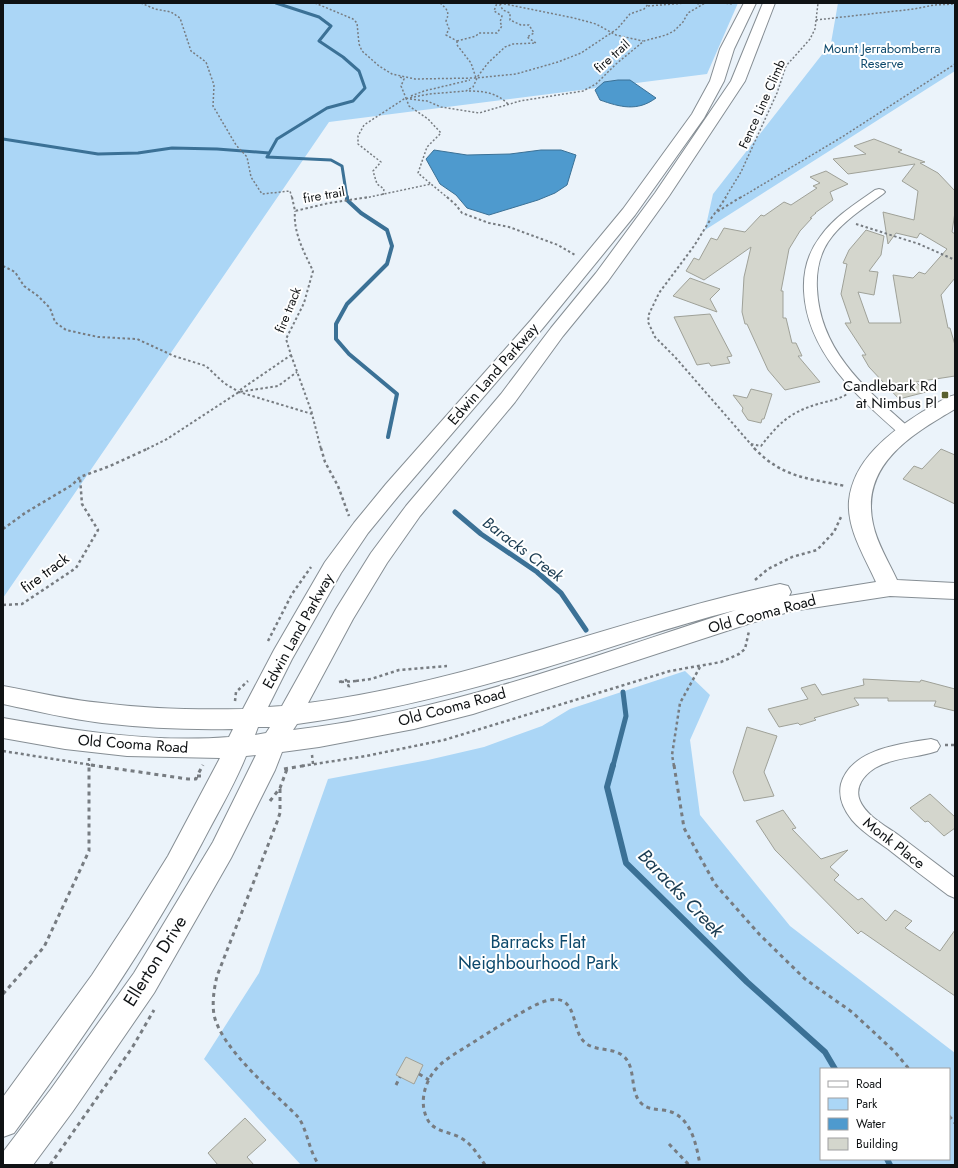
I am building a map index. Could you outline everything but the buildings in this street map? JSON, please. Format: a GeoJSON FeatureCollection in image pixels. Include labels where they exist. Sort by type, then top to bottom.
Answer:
{"type":"FeatureCollection","features":[{"type":"Feature","properties":{"kind":"main road","name":"Edwin Land Parkway"},"geometry":{"type":"LineString","coordinates":[[238,747],[250,718],[304,616],[332,568],[361,528],[574,281],[629,212],[699,115],[716,81],[742,3]]}},
{"type":"Feature","properties":{"kind":"main road","name":"Edwin Land Parkway"},"geometry":{"type":"LineString","coordinates":[[273,743],[344,615],[379,558],[413,511],[508,398],[557,332],[602,277],[661,196],[700,139],[738,81],[768,3]]}},
{"type":"Feature","properties":{"kind":"main road"},"geometry":{"type":"LineString","coordinates":[[888,582],[862,522],[860,504],[850,489],[885,447],[955,401]]}},
{"type":"Feature","properties":{"kind":"main road"},"geometry":{"type":"LineString","coordinates":[[888,582],[955,576]]}},
{"type":"Feature","properties":{"kind":"main road","name":"Old Cooma Road"},"geometry":{"type":"LineString","coordinates":[[611,648],[792,603],[888,582]]}},
{"type":"Feature","properties":{"kind":"main road","name":"Old Cooma Road"},"geometry":{"type":"LineString","coordinates":[[3,728],[65,739],[127,746],[211,749],[319,737],[414,719],[472,704],[586,656],[732,602],[786,590],[888,582]]}},
{"type":"Feature","properties":{"kind":"main road"},"geometry":{"type":"LineString","coordinates":[[888,582],[955,591]]}},
{"type":"Feature","properties":{"kind":"main road","name":"Old Cooma Road"},"geometry":{"type":"LineString","coordinates":[[3,695],[99,712],[143,717],[250,718],[289,715],[392,699],[586,656]]}},
{"type":"Feature","properties":{"kind":"main road","name":"Ellerton Drive"},"geometry":{"type":"LineString","coordinates":[[13,1165],[62,1100],[144,983],[222,850],[262,770],[273,743]]}},
{"type":"Feature","properties":{"kind":"main road","name":"Ellerton Drive"},"geometry":{"type":"LineString","coordinates":[[3,1122],[61,1044],[140,926],[208,808],[238,747]]}},
{"type":"Feature","properties":{"kind":"street"},"geometry":{"type":"LineString","coordinates":[[879,192],[859,205],[823,239],[815,254],[809,295],[819,331],[839,366],[854,384],[906,432]]}},
{"type":"Feature","properties":{"kind":"street","name":"Monk Place"},"geometry":{"type":"LineString","coordinates":[[931,746],[887,756],[870,763],[859,771],[851,781],[849,788],[850,799],[854,809],[866,822],[955,889]]}},
{"type":"Feature","properties":{"kind":"path","name":"fire trail"},"geometry":{"type":"LineString","coordinates":[[141,3],[155,9],[171,12],[180,18],[191,51],[206,62],[214,85],[213,106],[222,123],[246,157],[251,177],[262,194],[290,191],[295,211],[329,203],[356,200],[431,184]]}},
{"type":"Feature","properties":{"kind":"path"},"geometry":{"type":"LineString","coordinates":[[315,3],[353,19],[357,23],[359,44],[362,51],[379,66],[395,74],[414,79],[476,78],[516,74],[558,62],[581,53],[611,34],[630,14],[644,9],[649,3]]}},
{"type":"Feature","properties":{"kind":"path"},"geometry":{"type":"LineString","coordinates":[[440,3],[448,10],[449,14],[446,21],[449,29],[446,35],[457,41],[476,36],[479,33],[498,33],[502,26],[500,22],[502,16],[494,11],[497,3]]}},
{"type":"Feature","properties":{"kind":"path","name":"fire trail"},"geometry":{"type":"LineString","coordinates":[[501,3],[596,24],[611,34],[644,41]]}},
{"type":"Feature","properties":{"kind":"path"},"geometry":{"type":"LineString","coordinates":[[406,98],[440,93],[463,93],[468,91],[474,87],[476,78],[484,66],[499,52],[509,46],[536,43],[527,37],[534,33],[529,25],[521,25],[510,20],[510,13],[503,10],[500,6],[501,3]]}},
{"type":"Feature","properties":{"kind":"path"},"geometry":{"type":"LineString","coordinates":[[647,6],[686,3]]}},
{"type":"Feature","properties":{"kind":"path"},"geometry":{"type":"LineString","coordinates":[[693,3],[702,4]]}},
{"type":"Feature","properties":{"kind":"path","name":"fire trail"},"geometry":{"type":"LineString","coordinates":[[406,98],[427,101],[441,107],[479,113],[508,104],[583,91],[596,84],[616,64],[644,41],[666,35],[674,31],[683,22],[688,13],[705,3]]}},
{"type":"Feature","properties":{"kind":"path"},"geometry":{"type":"LineString","coordinates":[[722,3],[742,3]]}},
{"type":"Feature","properties":{"kind":"path","name":"Fence Line Climb"},"geometry":{"type":"LineString","coordinates":[[818,3],[816,20],[810,39],[798,50],[786,66],[777,93],[741,172],[715,213],[709,219],[694,246],[670,275],[650,310],[648,324],[655,335],[751,444],[770,463],[785,472],[850,489]]}},
{"type":"Feature","properties":{"kind":"path"},"geometry":{"type":"LineString","coordinates":[[816,20],[907,10],[935,4],[955,4]]}},
{"type":"Feature","properties":{"kind":"path"},"geometry":{"type":"LineString","coordinates":[[457,41],[457,45],[471,63],[476,78]]}},
{"type":"Feature","properties":{"kind":"path"},"geometry":{"type":"LineString","coordinates":[[715,213],[842,137],[955,64]]}},
{"type":"Feature","properties":{"kind":"path"},"geometry":{"type":"LineString","coordinates":[[395,74],[404,79],[400,86],[409,106],[428,118],[441,133],[427,147],[418,173],[456,205],[462,213],[489,223],[510,227],[558,245],[578,256]]}},
{"type":"Feature","properties":{"kind":"path"},"geometry":{"type":"LineString","coordinates":[[383,194],[384,189],[377,184],[373,171],[381,162],[358,144],[357,137],[365,122],[396,106],[406,98],[424,91],[476,78]]}},
{"type":"Feature","properties":{"kind":"path"},"geometry":{"type":"LineString","coordinates":[[468,91],[483,91],[498,96],[508,104]]}},
{"type":"Feature","properties":{"kind":"path","name":"fire track"},"geometry":{"type":"LineString","coordinates":[[3,529],[25,513],[72,485],[80,477],[110,466],[167,439],[291,355],[286,339],[304,303],[313,271],[300,244],[294,220],[295,211]]}},
{"type":"Feature","properties":{"kind":"path"},"geometry":{"type":"LineString","coordinates":[[842,220],[919,244],[955,260]]}},
{"type":"Feature","properties":{"kind":"path"},"geometry":{"type":"LineString","coordinates":[[3,266],[15,272],[24,286],[38,296],[50,308],[55,322],[66,330],[98,337],[137,339],[174,356],[206,366],[224,383],[238,392],[312,414]]}},
{"type":"Feature","properties":{"kind":"path"},"geometry":{"type":"LineString","coordinates":[[291,355],[312,414],[326,462],[338,486],[349,516]]}},
{"type":"Feature","properties":{"kind":"path"},"geometry":{"type":"LineString","coordinates":[[238,392],[278,386],[297,372]]}},
{"type":"Feature","properties":{"kind":"path"},"geometry":{"type":"LineString","coordinates":[[751,444],[761,446],[767,440],[770,433],[792,416],[821,402],[841,399],[849,393],[854,384]]}},
{"type":"Feature","properties":{"kind":"path","name":"fire track"},"geometry":{"type":"LineString","coordinates":[[3,605],[22,604],[76,568],[98,530],[82,504],[80,477]]}},
{"type":"Feature","properties":{"kind":"path"},"geometry":{"type":"LineString","coordinates":[[752,584],[768,569],[792,557],[816,550],[834,532],[842,514]]}},
{"type":"Feature","properties":{"kind":"path"},"geometry":{"type":"LineString","coordinates":[[607,690],[670,671],[700,666],[735,656],[744,650],[749,636],[748,615]]}},
{"type":"Feature","properties":{"kind":"path"},"geometry":{"type":"LineString","coordinates":[[700,666],[680,703],[672,754],[684,828],[715,884],[760,935],[805,979],[852,1012],[895,1052],[908,1068]]}},
{"type":"Feature","properties":{"kind":"path"},"geometry":{"type":"LineString","coordinates":[[342,691],[349,688],[346,680],[339,682],[341,682],[356,681]]}},
{"type":"Feature","properties":{"kind":"path"},"geometry":{"type":"LineString","coordinates":[[3,750],[34,757],[188,779],[196,779],[197,776]]}},
{"type":"Feature","properties":{"kind":"path"},"geometry":{"type":"LineString","coordinates":[[311,754],[313,764]]}},
{"type":"Feature","properties":{"kind":"path"},"geometry":{"type":"LineString","coordinates":[[3,994],[44,947],[89,850],[89,778]]}},
{"type":"Feature","properties":{"kind":"path"},"geometry":{"type":"LineString","coordinates":[[280,788],[280,813],[217,976],[214,988],[213,1008],[219,1030],[228,1045],[291,1110],[302,1124],[311,1154],[319,1165]]}},
{"type":"Feature","properties":{"kind":"path"},"geometry":{"type":"LineString","coordinates":[[485,1165],[474,1149],[464,1140],[440,1130],[429,1122],[423,1105],[425,1090],[429,1080],[437,1069],[449,1058],[511,1018],[544,1001],[559,1000],[564,1002],[571,1010],[577,1032],[582,1041],[593,1048],[620,1054],[627,1060],[636,1096],[642,1104],[651,1109],[668,1111],[685,1122],[694,1135],[700,1165]]}},
{"type":"Feature","properties":{"kind":"path"},"geometry":{"type":"LineString","coordinates":[[419,1074],[429,1080]]}},
{"type":"Feature","properties":{"kind":"path"},"geometry":{"type":"LineString","coordinates":[[396,1085],[400,1077]]}},
{"type":"Feature","properties":{"kind":"path"},"geometry":{"type":"LineString","coordinates":[[670,1144],[689,1165]]}},
{"type":"Feature","properties":{"kind":"green space"},"geometry":{"type":"Polygon","coordinates":[[[3,3],[738,3],[707,74],[329,122],[3,598],[3,3]]]}},
{"type":"Feature","properties":{"kind":"green space","name":"Mount Jerrabomberra Reserve"},"geometry":{"type":"Polygon","coordinates":[[[838,3],[955,3],[955,71],[705,230],[713,194],[831,43],[838,3]]]}},
{"type":"Feature","properties":{"kind":"green space","name":"Barracks Flat Neighbourhood Park"},"geometry":{"type":"Polygon","coordinates":[[[685,671],[710,695],[690,740],[700,815],[790,926],[955,1053],[955,1165],[301,1165],[204,1059],[259,973],[328,779],[428,760],[484,747],[542,726],[570,709],[685,671]]]}},
{"type":"Feature","properties":{"kind":"water"},"geometry":{"type":"Polygon","coordinates":[[[630,80],[656,98],[635,107],[615,105],[600,100],[595,90],[604,82],[630,80]]]}},
{"type":"Feature","properties":{"kind":"water"},"geometry":{"type":"Polygon","coordinates":[[[434,150],[467,155],[510,154],[541,150],[561,150],[576,155],[567,185],[555,193],[538,200],[489,215],[467,208],[456,195],[440,184],[426,159],[434,150]]]}},
{"type":"Feature","properties":{"kind":"waterway","name":"Baracks Creek"},"geometry":{"type":"LineString","coordinates":[[276,3],[319,17],[331,26],[319,41],[343,57],[359,71],[365,88],[353,101],[327,108],[277,139],[267,157],[331,160],[342,166],[347,198]]}},
{"type":"Feature","properties":{"kind":"waterway"},"geometry":{"type":"LineString","coordinates":[[3,139],[98,154],[138,153],[172,148],[217,149],[269,153]]}},
{"type":"Feature","properties":{"kind":"waterway","name":"Baracks Creek"},"geometry":{"type":"LineString","coordinates":[[347,198],[347,200],[361,213],[387,230],[392,246],[387,264],[347,304],[336,324],[336,339],[349,354],[397,394],[388,437]]}},
{"type":"Feature","properties":{"kind":"waterway","name":"Baracks Creek"},"geometry":{"type":"LineString","coordinates":[[455,512],[481,534],[537,572],[561,593],[586,630]]}},
{"type":"Feature","properties":{"kind":"waterway","name":"Baracks Creek"},"geometry":{"type":"LineString","coordinates":[[613,766],[626,716],[623,692]]}},
{"type":"Feature","properties":{"kind":"waterway","name":"Baracks Creek"},"geometry":{"type":"LineString","coordinates":[[613,765],[607,787],[626,863],[747,982],[825,1052],[834,1068]]}},
{"type":"Feature","properties":{"kind":"waterway","name":"Baracks Creek"},"geometry":{"type":"LineString","coordinates":[[888,1160],[890,1165]]}},
{"type":"Feature","properties":{"kind":"place","name":"Candlebark Rd at Nimbus Pl"},"geometry":{"type":"Point","coordinates":[945,395]}}]}
